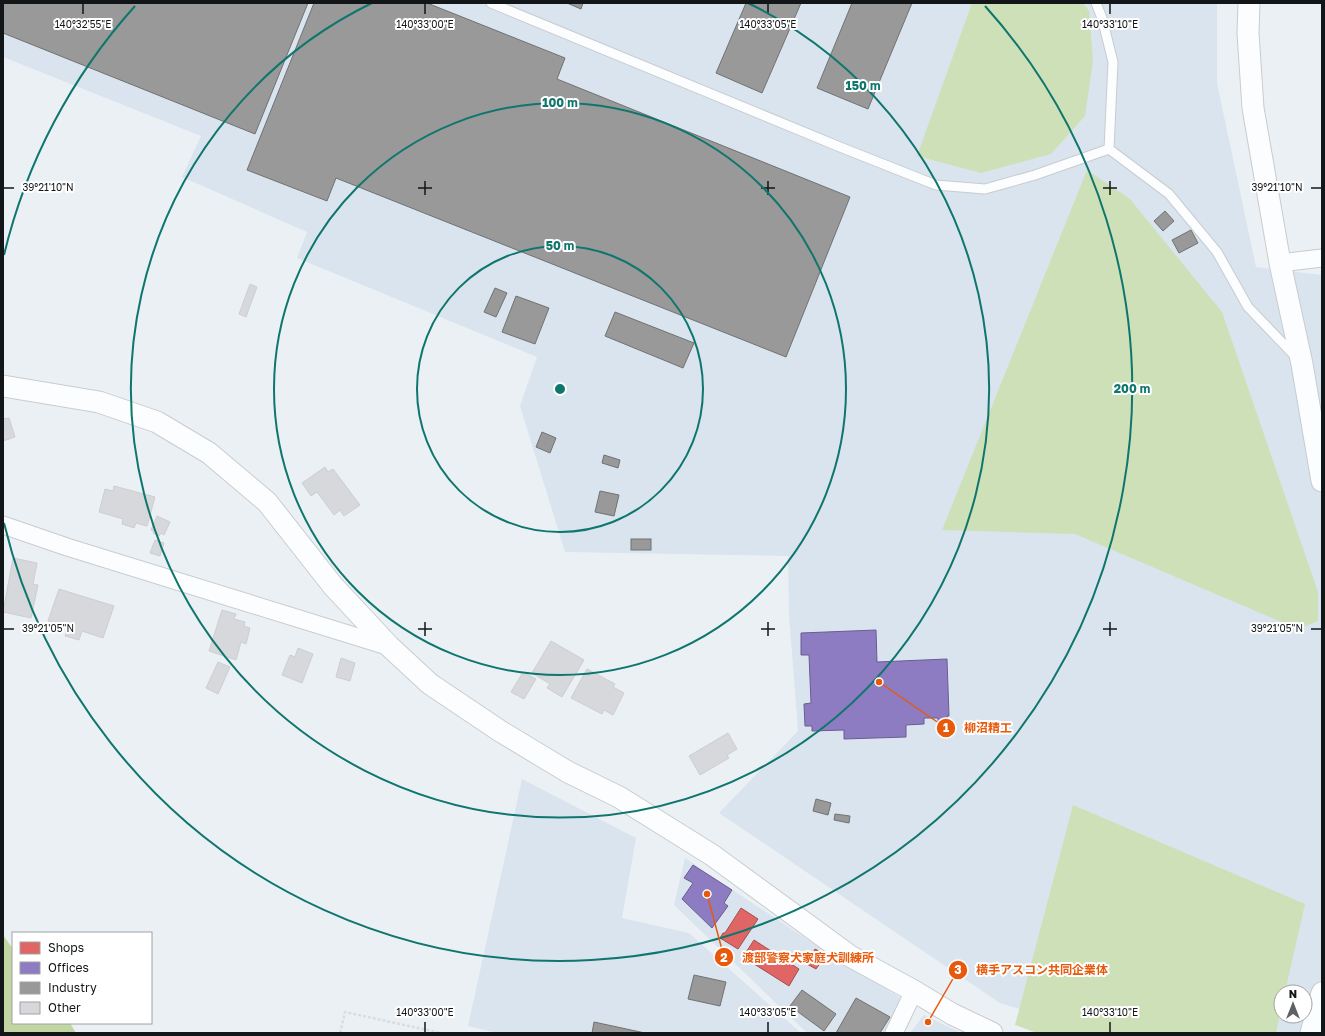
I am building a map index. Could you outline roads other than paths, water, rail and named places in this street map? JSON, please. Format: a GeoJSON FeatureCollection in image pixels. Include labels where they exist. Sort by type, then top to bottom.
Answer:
{"type":"FeatureCollection","features":[{"type":"Feature","properties":{"kind":"street"},"geometry":{"type":"LineString","coordinates":[[1249,3],[1248,34],[1253,108],[1280,263],[1302,364],[1322,481]]}},
{"type":"Feature","properties":{"kind":"street"},"geometry":{"type":"LineString","coordinates":[[1280,263],[1322,258]]}},
{"type":"Feature","properties":{"kind":"street"},"geometry":{"type":"LineString","coordinates":[[3,386],[99,402],[157,422],[209,453],[267,502],[333,586],[390,647],[430,684],[500,731],[568,772],[618,797],[712,855],[850,956],[914,991],[952,1014],[992,1033]]}},
{"type":"Feature","properties":{"kind":"street"},"geometry":{"type":"LineString","coordinates":[[3,525],[68,547],[390,647]]}},
{"type":"Feature","properties":{"kind":"street"},"geometry":{"type":"LineString","coordinates":[[894,1033],[914,991]]}},
{"type":"Feature","properties":{"kind":"street"},"geometry":{"type":"LineString","coordinates":[[1311,1033],[1322,992]]}},
{"type":"Feature","properties":{"kind":"lane"},"geometry":{"type":"LineString","coordinates":[[491,3],[936,185],[985,189],[1035,175],[1109,149]]}},
{"type":"Feature","properties":{"kind":"lane"},"geometry":{"type":"LineString","coordinates":[[1096,3],[1102,18],[1113,62],[1109,149]]}},
{"type":"Feature","properties":{"kind":"lane"},"geometry":{"type":"LineString","coordinates":[[1109,149],[1169,194],[1217,252],[1248,307],[1302,364]]}},
{"type":"Feature","properties":{"kind":"place","name":"柳沼精工"},"geometry":{"type":"Point","coordinates":[879,682]}},
{"type":"Feature","properties":{"kind":"place","name":"渡部警察犬家庭犬訓練所"},"geometry":{"type":"Point","coordinates":[707,894]}},
{"type":"Feature","properties":{"kind":"place","name":"横手アスコン共同企業体"},"geometry":{"type":"Point","coordinates":[928,1022]}}]}
